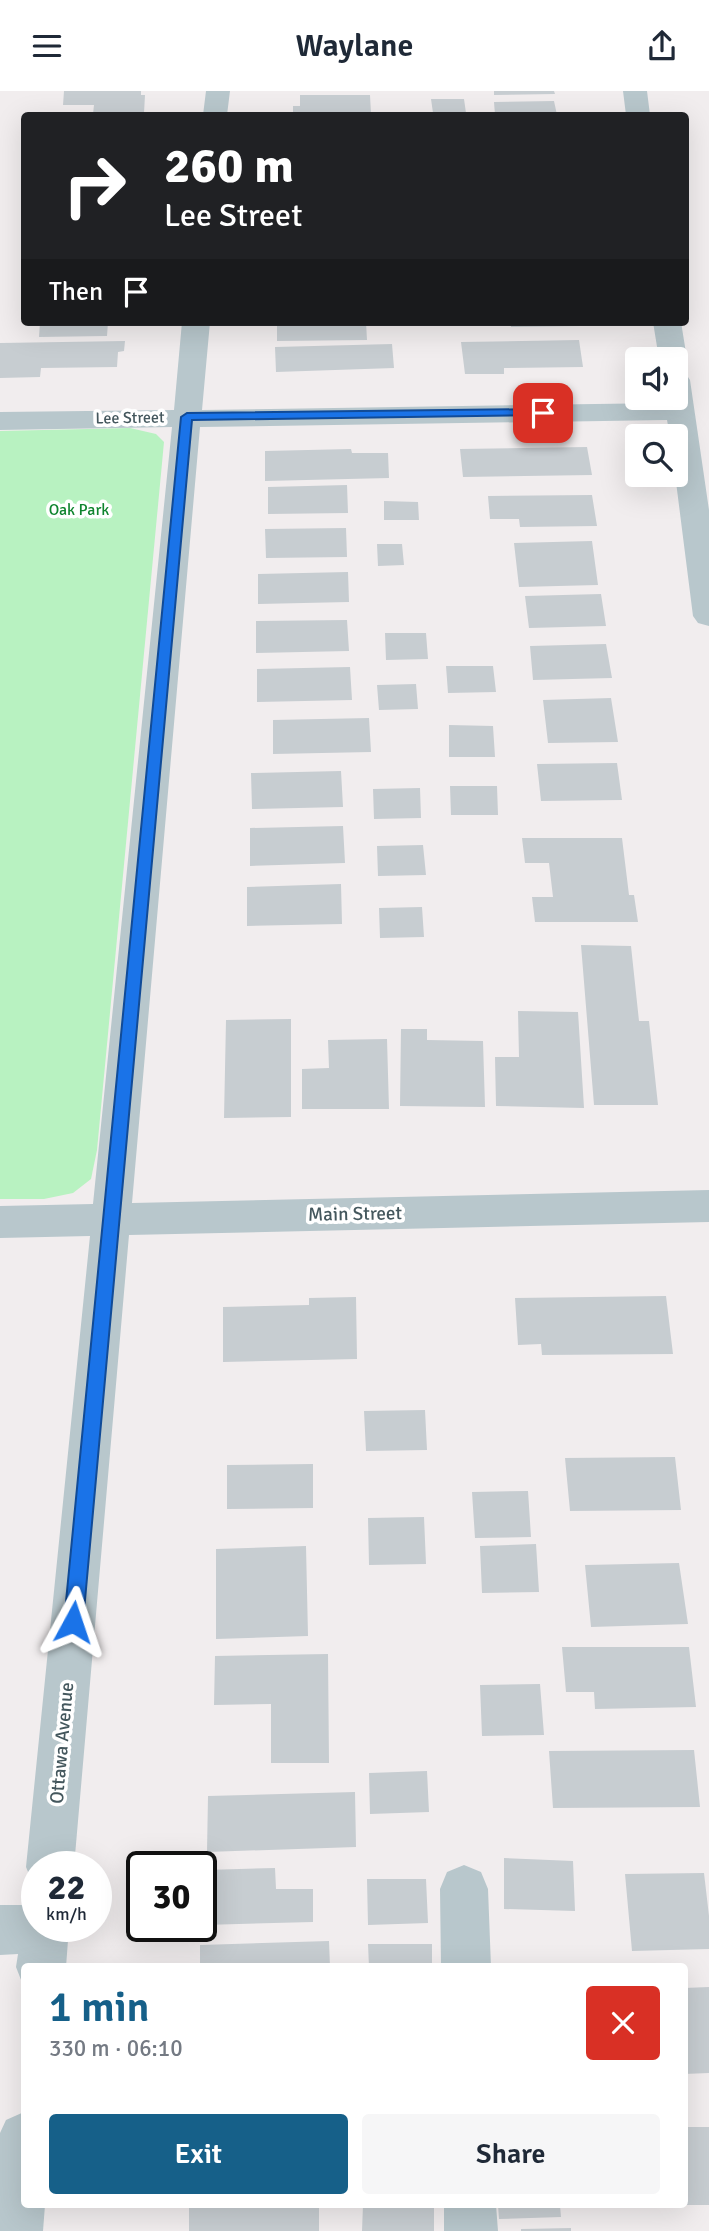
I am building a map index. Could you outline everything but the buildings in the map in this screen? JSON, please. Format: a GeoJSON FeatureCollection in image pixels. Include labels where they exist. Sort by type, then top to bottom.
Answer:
{"type":"FeatureCollection","features":[{"type":"Feature","properties":{"kind":"street"},"geometry":{"type":"LineString","coordinates":[[215,112],[218,91]]}},
{"type":"Feature","properties":{"kind":"street"},"geometry":{"type":"LineString","coordinates":[[635,91],[638,112]]}},
{"type":"Feature","properties":{"kind":"street","name":"Ottawa Avenue"},"geometry":{"type":"LineString","coordinates":[[52,1851],[196,326]]}},
{"type":"Feature","properties":{"kind":"street"},"geometry":{"type":"LineString","coordinates":[[668,326],[671,347]]}},
{"type":"Feature","properties":{"kind":"street"},"geometry":{"type":"LineString","coordinates":[[680,411],[709,616]]}},
{"type":"Feature","properties":{"kind":"street","name":"Lee Street"},"geometry":{"type":"LineString","coordinates":[[0,421],[680,411]]}},
{"type":"Feature","properties":{"kind":"street","name":"Main Street"},"geometry":{"type":"LineString","coordinates":[[0,1223],[709,1206]]}},
{"type":"Feature","properties":{"kind":"street"},"geometry":{"type":"LineString","coordinates":[[464,1889],[466,1963]]}},
{"type":"Feature","properties":{"kind":"street"},"geometry":{"type":"LineString","coordinates":[[16,2231],[21,2173]]}},
{"type":"Feature","properties":{"kind":"street"},"geometry":{"type":"LineString","coordinates":[[470,2208],[471,2231]]}},
{"type":"Feature","properties":{"kind":"green space","name":"Oak Park"},"geometry":{"type":"Polygon","coordinates":[[[130,428],[156,434],[164,442],[97,1150],[91,1179],[73,1193],[44,1199],[0,1199],[0,431],[130,428]]]}},
{"type":"Feature","properties":{"kind":"route"},"geometry":{"type":"LineString","coordinates":[[73,1622],[187,417],[543,413]]}}]}
